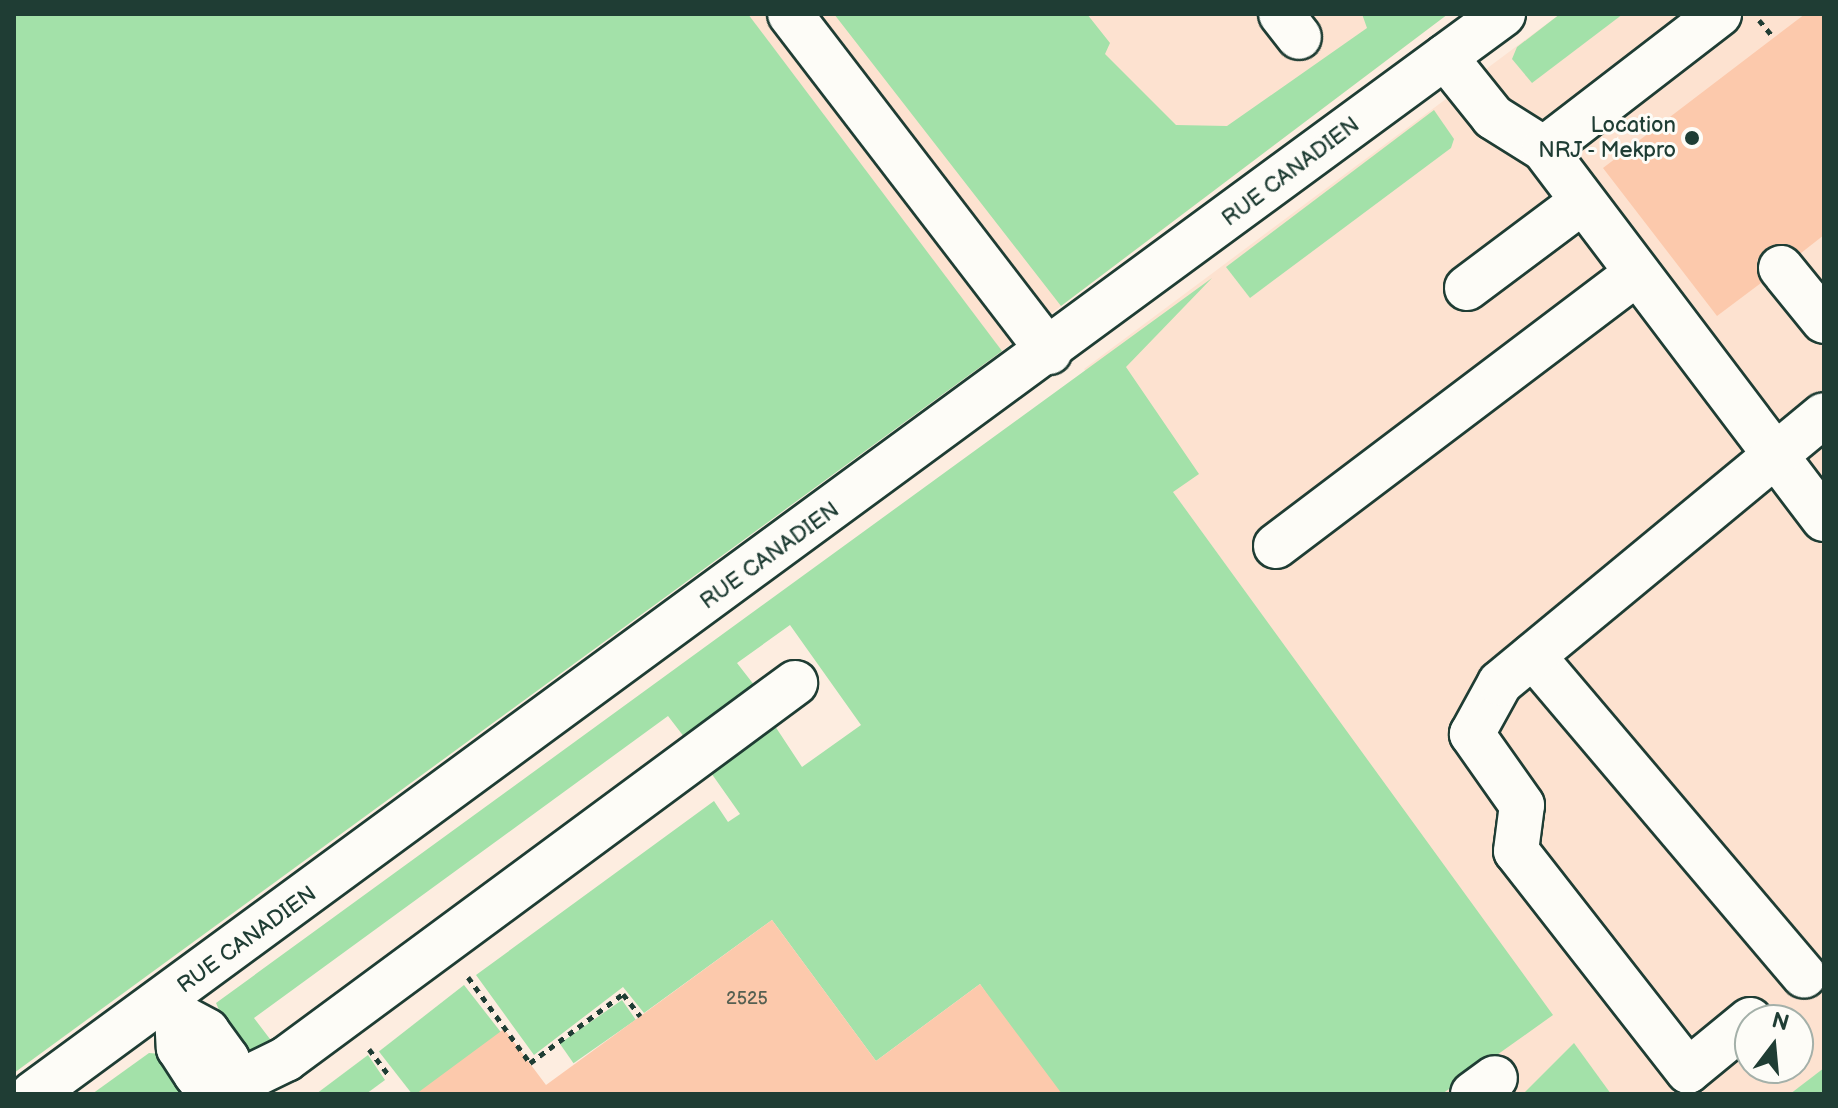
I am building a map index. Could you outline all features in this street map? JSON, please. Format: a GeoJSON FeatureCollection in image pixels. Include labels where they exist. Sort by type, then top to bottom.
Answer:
{"type":"FeatureCollection","features":[{"type":"Feature","properties":{"kind":"street"},"geometry":{"type":"LineString","coordinates":[[790,14],[1049,352]]}},
{"type":"Feature","properties":{"kind":"street","name":"RUE CANADIEN"},"geometry":{"type":"LineString","coordinates":[[33,1094],[171,1006],[1503,14]]}},
{"type":"Feature","properties":{"kind":"street"},"geometry":{"type":"LineString","coordinates":[[1544,149],[1719,14]]}},
{"type":"Feature","properties":{"kind":"street"},"geometry":{"type":"LineString","coordinates":[[1445,57],[1493,117],[1544,149],[1824,519]]}},
{"type":"Feature","properties":{"kind":"street"},"geometry":{"type":"LineString","coordinates":[[1467,288],[1582,202]]}},
{"type":"Feature","properties":{"kind":"street"},"geometry":{"type":"LineString","coordinates":[[1781,268],[1824,321]]}},
{"type":"Feature","properties":{"kind":"street"},"geometry":{"type":"LineString","coordinates":[[1276,546],[1636,274]]}},
{"type":"Feature","properties":{"kind":"street"},"geometry":{"type":"LineString","coordinates":[[1734,1033],[1688,1071],[1516,851],[1522,805],[1472,734],[1484,701],[1533,656],[1824,415]]}},
{"type":"Feature","properties":{"kind":"street"},"geometry":{"type":"LineString","coordinates":[[1533,656],[1814,968],[1770,1004]]}},
{"type":"Feature","properties":{"kind":"street"},"geometry":{"type":"LineString","coordinates":[[171,1006],[179,1048],[196,1074],[220,1090],[286,1059],[795,683]]}},
{"type":"Feature","properties":{"kind":"path"},"geometry":{"type":"LineString","coordinates":[[1754,14],[1774,38]]}},
{"type":"Feature","properties":{"kind":"path"},"geometry":{"type":"LineString","coordinates":[[470,980],[530,1063],[623,994],[640,1016]]}},
{"type":"Feature","properties":{"kind":"path"},"geometry":{"type":"LineString","coordinates":[[372,1053],[390,1077]]}},
{"type":"Feature","properties":{"kind":"shaded area"},"geometry":{"type":"Polygon","coordinates":[[[702,14],[1448,14],[975,371],[702,14]]]}},
{"type":"Feature","properties":{"kind":"shaded area"},"geometry":{"type":"Polygon","coordinates":[[[1560,14],[1824,14],[1824,1094],[1154,1094],[1452,878],[1084,369],[1560,14]]]}},
{"type":"Feature","properties":{"kind":"green space"},"geometry":{"type":"Polygon","coordinates":[[[14,14],[748,14],[1002,351],[14,1073],[14,14]]]}},
{"type":"Feature","properties":{"kind":"green space"},"geometry":{"type":"Polygon","coordinates":[[[834,14],[1087,14],[1110,43],[1105,54],[1176,125],[1227,126],[1367,28],[1362,14],[1448,14],[1061,306],[834,14]]]}},
{"type":"Feature","properties":{"kind":"green space"},"geometry":{"type":"Polygon","coordinates":[[[1560,14],[1623,14],[1532,83],[1512,59],[1517,47],[1560,14]]]}},
{"type":"Feature","properties":{"kind":"green space"},"geometry":{"type":"Polygon","coordinates":[[[1434,110],[1454,139],[1451,148],[1250,298],[1226,267],[1434,110]]]}},
{"type":"Feature","properties":{"kind":"green space"},"geometry":{"type":"Polygon","coordinates":[[[1212,278],[1126,367],[1199,474],[1173,492],[1553,1015],[1442,1094],[1055,1094],[980,984],[876,1061],[772,920],[644,1013],[623,987],[534,1055],[476,975],[714,801],[728,822],[740,814],[709,770],[773,723],[802,767],[861,725],[790,625],[737,663],[758,690],[688,742],[668,716],[254,1018],[273,1043],[262,1051],[236,1049],[216,1003],[1212,278]]]}},
{"type":"Feature","properties":{"kind":"green space"},"geometry":{"type":"Polygon","coordinates":[[[464,985],[501,1032],[422,1094],[412,1094],[379,1051],[464,985]]]}},
{"type":"Feature","properties":{"kind":"green space"},"geometry":{"type":"Polygon","coordinates":[[[622,1000],[636,1020],[574,1063],[560,1044],[622,1000]]]}},
{"type":"Feature","properties":{"kind":"green space"},"geometry":{"type":"Polygon","coordinates":[[[1574,1043],[1611,1094],[1523,1094],[1574,1043]]]}},
{"type":"Feature","properties":{"kind":"green space"},"geometry":{"type":"Polygon","coordinates":[[[149,1053],[161,1054],[186,1083],[177,1094],[92,1094],[149,1053]]]}},
{"type":"Feature","properties":{"kind":"green space"},"geometry":{"type":"Polygon","coordinates":[[[368,1055],[385,1080],[366,1094],[316,1094],[368,1055]]]}},
{"type":"Feature","properties":{"kind":"green space"},"geometry":{"type":"Polygon","coordinates":[[[1824,1068],[1824,1094],[1790,1094],[1803,1084],[1814,1084],[1814,1076],[1824,1068]]]}},
{"type":"Feature","properties":{"kind":"building"},"geometry":{"type":"Polygon","coordinates":[[[1805,14],[1824,14],[1824,235],[1801,253],[1789,244],[1766,248],[1757,260],[1761,283],[1717,316],[1603,168],[1805,14]]]}},
{"type":"Feature","properties":{"kind":"building"},"geometry":{"type":"Polygon","coordinates":[[[772,920],[876,1061],[980,984],[1062,1094],[416,1094],[504,1029],[546,1085],[772,920]]]}},
{"type":"Feature","properties":{"kind":"place","name":"Location NRJ - Mekpro"},"geometry":{"type":"Point","coordinates":[1692,138]}}]}
